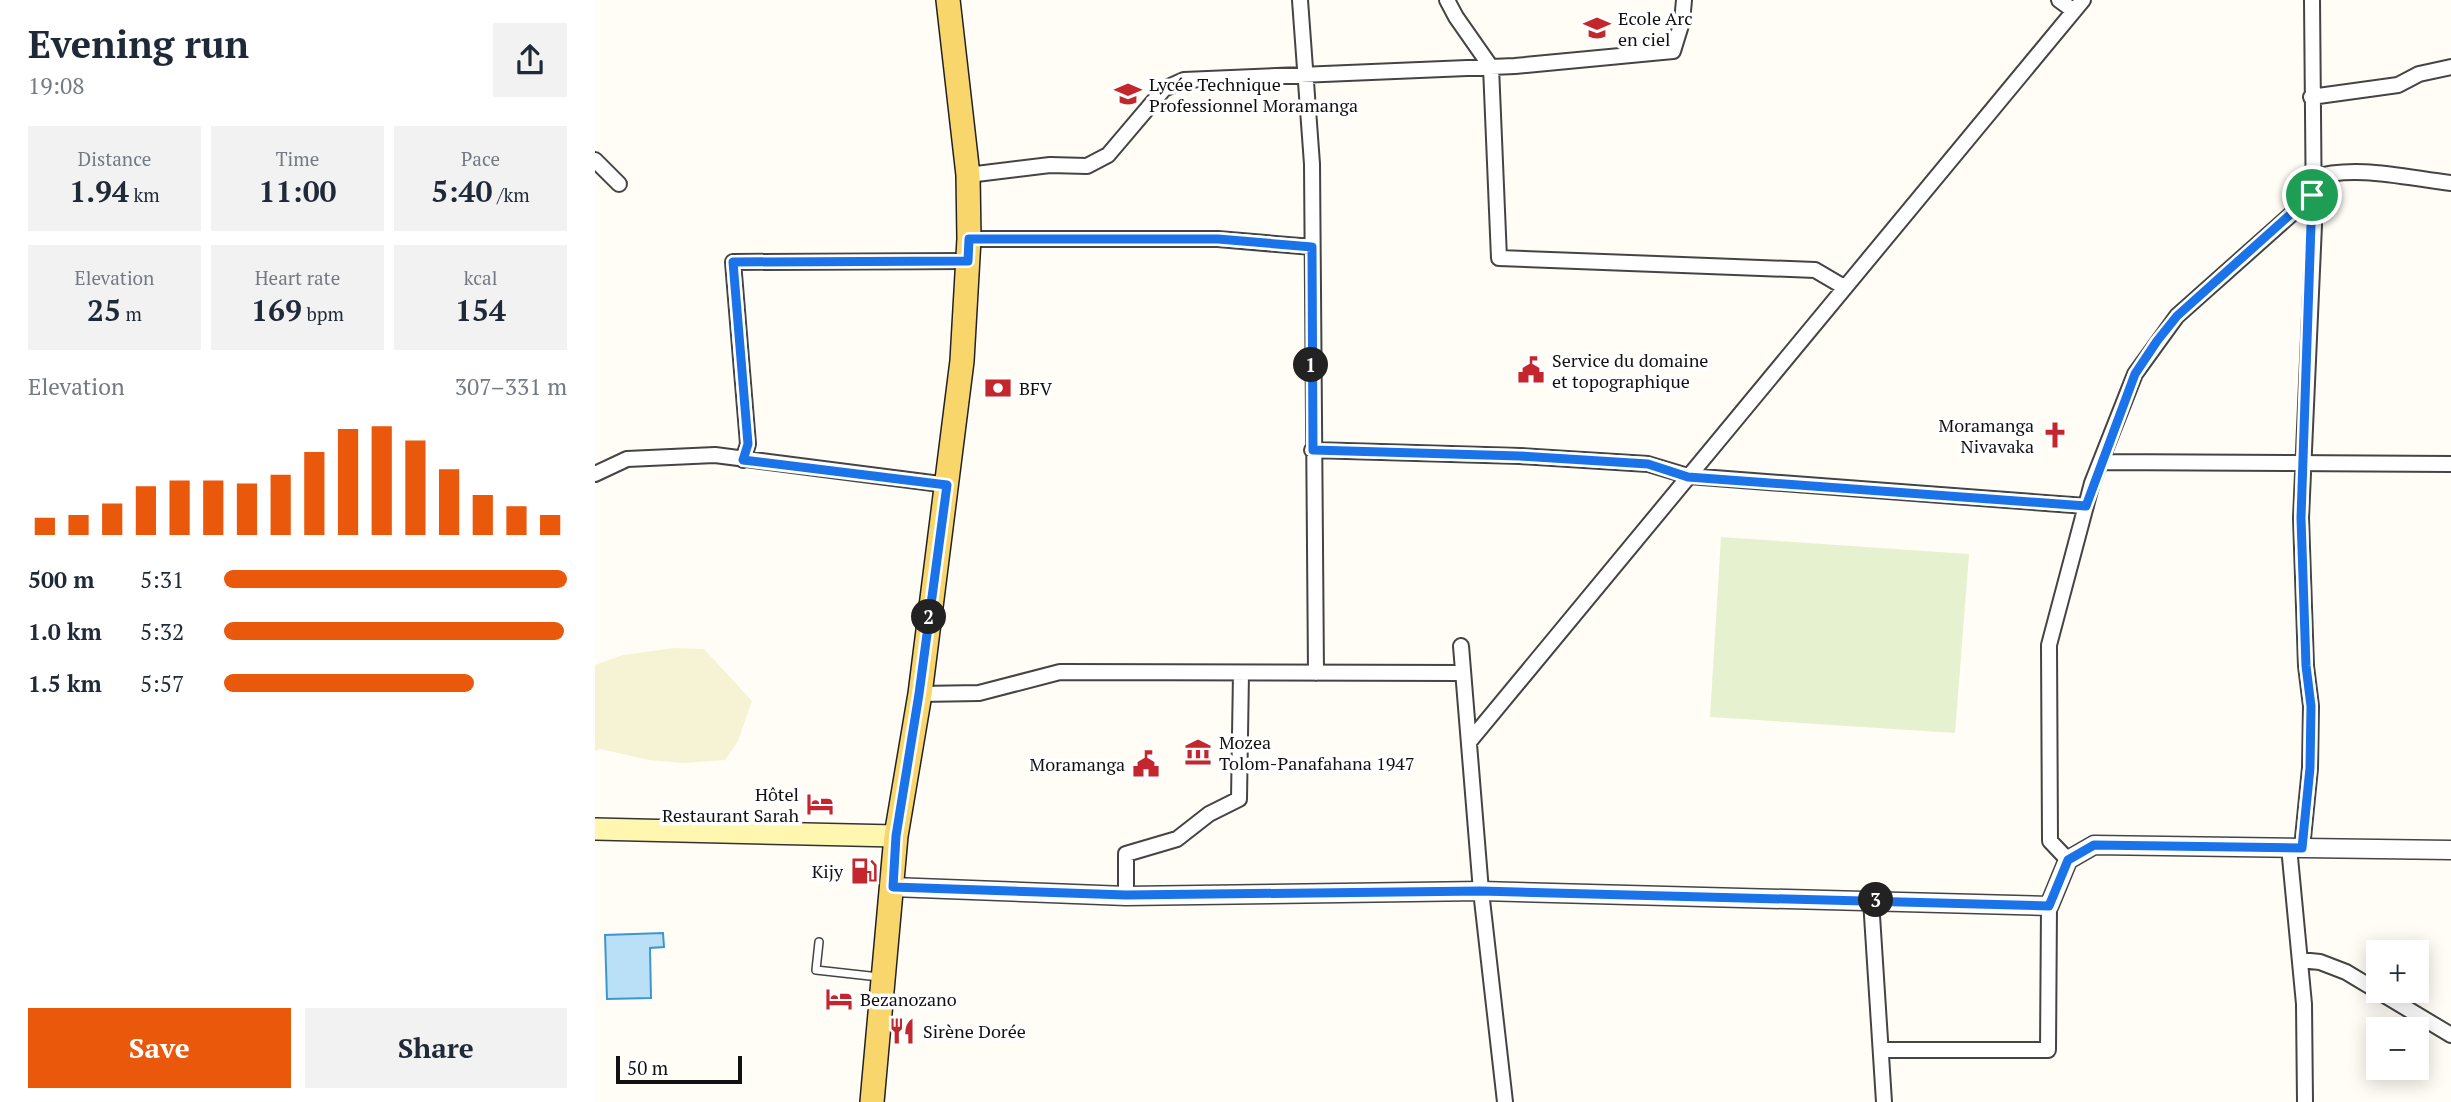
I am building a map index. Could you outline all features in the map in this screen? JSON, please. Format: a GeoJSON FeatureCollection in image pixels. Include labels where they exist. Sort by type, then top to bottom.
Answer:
{"type":"FeatureCollection","features":[{"type":"Feature","properties":{"kind":"main road"},"geometry":{"type":"LineString","coordinates":[[871,1102],[896,836],[919,694],[962,361],[969,250],[968,175],[948,0]]}},
{"type":"Feature","properties":{"kind":"main road"},"geometry":{"type":"LineString","coordinates":[[595,829],[896,836]]}},
{"type":"Feature","properties":{"kind":"street"},"geometry":{"type":"LineString","coordinates":[[1300,0],[1312,164],[1315,673]]}},
{"type":"Feature","properties":{"kind":"street"},"geometry":{"type":"LineString","coordinates":[[1447,0],[1456,18],[1491,67],[1499,258],[1815,270],[1845,287]]}},
{"type":"Feature","properties":{"kind":"street"},"geometry":{"type":"LineString","coordinates":[[968,175],[1050,165],[1087,166],[1108,155],[1164,89],[1184,80],[1491,67],[1644,56],[1673,51],[1682,22],[1684,0]]}},
{"type":"Feature","properties":{"kind":"street"},"geometry":{"type":"LineString","coordinates":[[1469,742],[1845,287],[1902,222],[2078,5],[2059,0]]}},
{"type":"Feature","properties":{"kind":"street"},"geometry":{"type":"LineString","coordinates":[[2305,1102],[2304,1004],[2295,848],[2310,768],[2311,706],[2303,621],[2301,518],[2305,463],[2312,195],[2312,0]]}},
{"type":"Feature","properties":{"kind":"street"},"geometry":{"type":"LineString","coordinates":[[2311,97],[2398,85],[2419,74],[2451,67]]}},
{"type":"Feature","properties":{"kind":"street"},"geometry":{"type":"LineString","coordinates":[[595,160],[619,184]]}},
{"type":"Feature","properties":{"kind":"street"},"geometry":{"type":"LineString","coordinates":[[2312,178],[2328,173],[2364,174],[2451,183]]}},
{"type":"Feature","properties":{"kind":"street"},"geometry":{"type":"LineString","coordinates":[[2068,860],[2050,841],[2049,645],[2086,506],[2101,462],[2135,374],[2177,316],[2312,195]]}},
{"type":"Feature","properties":{"kind":"street"},"geometry":{"type":"LineString","coordinates":[[743,460],[748,444],[733,262],[1218,239],[1312,247]]}},
{"type":"Feature","properties":{"kind":"street"},"geometry":{"type":"LineString","coordinates":[[1313,450],[1520,456],[1648,464],[1688,477],[2086,506]]}},
{"type":"Feature","properties":{"kind":"street"},"geometry":{"type":"LineString","coordinates":[[595,474],[627,459],[715,455],[947,485]]}},
{"type":"Feature","properties":{"kind":"street"},"geometry":{"type":"LineString","coordinates":[[2101,462],[2451,464]]}},
{"type":"Feature","properties":{"kind":"street"},"geometry":{"type":"LineString","coordinates":[[1461,646],[1481,891],[1505,1102]]}},
{"type":"Feature","properties":{"kind":"street"},"geometry":{"type":"LineString","coordinates":[[919,694],[979,693],[1060,672],[1463,673]]}},
{"type":"Feature","properties":{"kind":"street"},"geometry":{"type":"LineString","coordinates":[[1126,895],[1126,854],[1177,839],[1209,814],[1239,799],[1241,673]]}},
{"type":"Feature","properties":{"kind":"street"},"geometry":{"type":"LineString","coordinates":[[1881,1050],[2048,1049],[2049,906],[2068,860],[2094,845],[2451,850]]}},
{"type":"Feature","properties":{"kind":"street"},"geometry":{"type":"LineString","coordinates":[[893,887],[1126,895],[1481,891],[2049,906]]}},
{"type":"Feature","properties":{"kind":"street"},"geometry":{"type":"LineString","coordinates":[[1871,900],[1884,1102]]}},
{"type":"Feature","properties":{"kind":"street"},"geometry":{"type":"LineString","coordinates":[[2300,960],[2320,962],[2346,972],[2451,1035]]}},
{"type":"Feature","properties":{"kind":"lane"},"geometry":{"type":"LineString","coordinates":[[819,942],[816,970],[883,978]]}},
{"type":"Feature","properties":{"kind":"shaded area"},"geometry":{"type":"Polygon","coordinates":[[[674,648],[704,649],[752,701],[738,741],[725,760],[683,763],[649,760],[600,749],[595,751],[595,665],[623,655],[674,648]]]}},
{"type":"Feature","properties":{"kind":"green space"},"geometry":{"type":"Polygon","coordinates":[[[1721,537],[1969,554],[1955,733],[1710,717],[1721,537]]]}},
{"type":"Feature","properties":{"kind":"water"},"geometry":{"type":"Polygon","coordinates":[[[663,933],[664,947],[650,948],[651,998],[607,999],[605,935],[663,933]]]}},
{"type":"Feature","properties":{"kind":"place","name":"Ecole Arc en ciel"},"geometry":{"type":"Point","coordinates":[1597,28]}},
{"type":"Feature","properties":{"kind":"place","name":"Lycée Technique Professionnel Moramanga"},"geometry":{"type":"Point","coordinates":[1128,94]}},
{"type":"Feature","properties":{"kind":"place","name":"Service du domaine et topographique"},"geometry":{"type":"Point","coordinates":[1531,370]}},
{"type":"Feature","properties":{"kind":"place","name":"BFV"},"geometry":{"type":"Point","coordinates":[998,388]}},
{"type":"Feature","properties":{"kind":"place","name":"Moramanga Nivavaka"},"geometry":{"type":"Point","coordinates":[2055,435]}},
{"type":"Feature","properties":{"kind":"place","name":"Mozea Tolom-Panafahana 1947"},"geometry":{"type":"Point","coordinates":[1198,752]}},
{"type":"Feature","properties":{"kind":"place","name":"Moramanga"},"geometry":{"type":"Point","coordinates":[1146,764]}},
{"type":"Feature","properties":{"kind":"place","name":"Hôtel Restaurant Sarah"},"geometry":{"type":"Point","coordinates":[820,804]}},
{"type":"Feature","properties":{"kind":"place","name":"Kijy"},"geometry":{"type":"Point","coordinates":[864,871]}},
{"type":"Feature","properties":{"kind":"place","name":"Bezanozano"},"geometry":{"type":"Point","coordinates":[839,999]}},
{"type":"Feature","properties":{"kind":"place","name":"Sirène Dorée"},"geometry":{"type":"Point","coordinates":[902,1031]}},
{"type":"Feature","properties":{"kind":"route"},"geometry":{"type":"LineString","coordinates":[[2312,195],[2314,225],[2309,286],[2305,463],[2301,518],[2303,621],[2311,706],[2310,768],[2302,848],[2094,845],[2068,860],[2049,906],[1481,891],[1126,895],[893,887],[896,836],[919,694],[947,485],[743,460],[748,444],[733,288],[733,262],[968,261],[969,239],[1218,239],[1312,247],[1313,450],[1520,456],[1648,464],[1688,477],[2086,506],[2092,483],[2120,418],[2135,374],[2157,341],[2177,316],[2312,195]]}}]}
